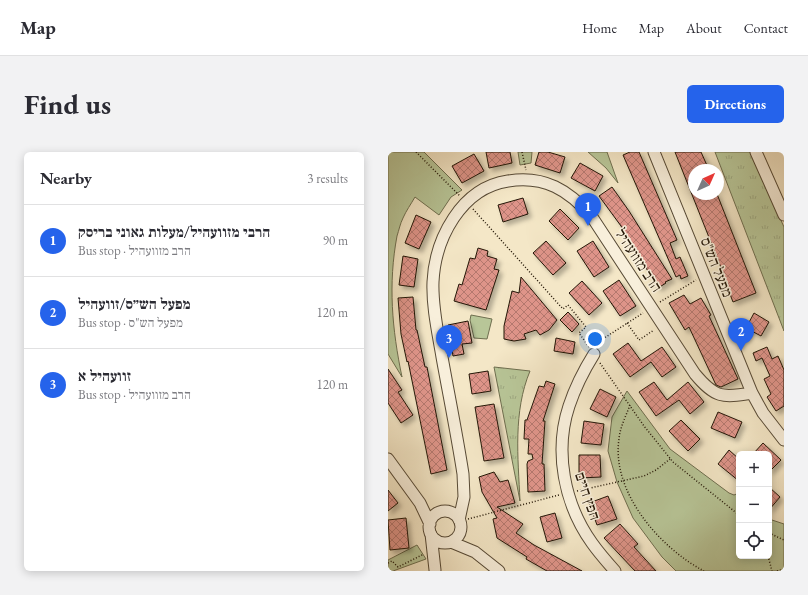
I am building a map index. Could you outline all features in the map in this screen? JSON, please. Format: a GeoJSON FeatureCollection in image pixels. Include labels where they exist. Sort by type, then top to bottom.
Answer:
{"type":"FeatureCollection","features":[{"type":"Feature","properties":{"kind":"street","name":"מפעל הש\"ס"},"geometry":{"type":"LineString","coordinates":[[654,152],[752,393],[763,413],[784,440]]}},
{"type":"Feature","properties":{"kind":"street"},"geometry":{"type":"LineString","coordinates":[[756,152],[784,215]]}},
{"type":"Feature","properties":{"kind":"street","name":"הרב מזוועהיל"},"geometry":{"type":"LineString","coordinates":[[463,523],[464,487],[460,455],[437,326],[433,282],[442,240],[451,222],[460,208],[481,190],[502,182],[527,180],[556,186],[569,194],[582,205],[592,217],[695,374],[710,390],[718,395],[734,396],[752,393]]}},
{"type":"Feature","properties":{"kind":"street","name":"חפץ חיים"},"geometry":{"type":"LineString","coordinates":[[594,354],[584,371],[569,406],[564,426],[562,462],[568,493],[576,515],[592,544],[616,571]]}},
{"type":"Feature","properties":{"kind":"street"},"geometry":{"type":"LineString","coordinates":[[388,459],[420,503],[430,529],[437,541],[449,542],[475,552],[499,571]]}},
{"type":"Feature","properties":{"kind":"street"},"geometry":{"type":"LineString","coordinates":[[435,570],[430,529],[434,516],[444,512],[458,498],[464,487]]}},
{"type":"Feature","properties":{"kind":"street"},"geometry":{"type":"LineString","coordinates":[[420,503],[429,508],[453,513],[463,523],[475,552]]}},
{"type":"Feature","properties":{"kind":"street"},"geometry":{"type":"LineString","coordinates":[[435,570],[439,556],[449,542],[457,538],[463,523]]}},
{"type":"Feature","properties":{"kind":"path"},"geometry":{"type":"LineString","coordinates":[[416,152],[466,202],[563,309],[568,305],[573,311],[586,327],[579,333],[644,426],[670,459],[736,514]]}},
{"type":"Feature","properties":{"kind":"path"},"geometry":{"type":"LineString","coordinates":[[522,152],[527,180]]}},
{"type":"Feature","properties":{"kind":"path"},"geometry":{"type":"LineString","coordinates":[[627,323],[639,340],[663,324]]}},
{"type":"Feature","properties":{"kind":"path"},"geometry":{"type":"LineString","coordinates":[[630,404],[618,440],[623,481],[634,505],[655,531],[683,558],[704,571]]}},
{"type":"Feature","properties":{"kind":"path"},"geometry":{"type":"LineString","coordinates":[[463,523],[568,493],[644,476],[656,470],[670,459]]}},
{"type":"Feature","properties":{"kind":"path"},"geometry":{"type":"LineString","coordinates":[[772,534],[784,540]]}},
{"type":"Feature","properties":{"kind":"path"},"geometry":{"type":"LineString","coordinates":[[388,563],[392,561],[398,567],[433,549]]}},
{"type":"Feature","properties":{"kind":"path"},"geometry":{"type":"LineString","coordinates":[[769,559],[772,571]]}},
{"type":"Feature","properties":{"kind":"path"},"geometry":{"type":"LineString","coordinates":[[777,571],[784,569]]}},
{"type":"Feature","properties":{"kind":"green space"},"geometry":{"type":"Polygon","coordinates":[[[388,152],[424,152],[462,190],[451,197],[439,215],[415,197],[400,225],[394,254],[392,306],[402,377],[388,354],[388,152]]]}},
{"type":"Feature","properties":{"kind":"green space"},"geometry":{"type":"Polygon","coordinates":[[[518,152],[532,152],[531,163],[520,165],[518,152]]]}},
{"type":"Feature","properties":{"kind":"green space"},"geometry":{"type":"Polygon","coordinates":[[[588,152],[607,152],[618,183],[606,168],[588,152]]]}},
{"type":"Feature","properties":{"kind":"green space"},"geometry":{"type":"Polygon","coordinates":[[[715,152],[750,152],[784,227],[784,331],[724,175],[724,164],[720,164],[715,152]]]}},
{"type":"Feature","properties":{"kind":"green space"},"geometry":{"type":"Polygon","coordinates":[[[471,315],[492,319],[487,339],[474,338],[470,320],[471,315]]]}},
{"type":"Feature","properties":{"kind":"green space"},"geometry":{"type":"Polygon","coordinates":[[[494,367],[530,371],[521,402],[519,419],[518,451],[520,501],[494,367]]]}},
{"type":"Feature","properties":{"kind":"green space"},"geometry":{"type":"Polygon","coordinates":[[[627,391],[670,449],[729,493],[736,494],[736,559],[772,559],[772,520],[784,524],[784,571],[676,571],[662,557],[633,518],[617,482],[608,451],[612,417],[627,391]]]}},
{"type":"Feature","properties":{"kind":"green space"},"geometry":{"type":"Polygon","coordinates":[[[417,545],[426,559],[393,571],[388,571],[388,560],[417,545]]]}},
{"type":"Feature","properties":{"kind":"building"},"geometry":{"type":"Polygon","coordinates":[[[486,152],[510,152],[512,163],[489,168],[486,152]]]}},
{"type":"Feature","properties":{"kind":"building"},"geometry":{"type":"Polygon","coordinates":[[[539,152],[548,152],[565,157],[560,173],[535,165],[539,152]]]}},
{"type":"Feature","properties":{"kind":"building"},"geometry":{"type":"Polygon","coordinates":[[[630,152],[639,152],[677,240],[670,243],[676,259],[680,257],[688,276],[681,279],[680,275],[676,277],[623,155],[630,152]]]}},
{"type":"Feature","properties":{"kind":"building"},"geometry":{"type":"Polygon","coordinates":[[[675,152],[701,152],[706,164],[688,164],[688,185],[675,152]]]}},
{"type":"Feature","properties":{"kind":"building"},"geometry":{"type":"Polygon","coordinates":[[[474,154],[484,171],[462,183],[452,166],[474,154]]]}},
{"type":"Feature","properties":{"kind":"building"},"geometry":{"type":"Polygon","coordinates":[[[580,163],[603,176],[595,191],[571,178],[580,163]]]}},
{"type":"Feature","properties":{"kind":"building"},"geometry":{"type":"Polygon","coordinates":[[[612,187],[672,279],[665,282],[666,283],[658,288],[621,226],[599,196],[612,187]]]}},
{"type":"Feature","properties":{"kind":"building"},"geometry":{"type":"Polygon","coordinates":[[[523,198],[528,214],[503,222],[498,205],[523,198]]]}},
{"type":"Feature","properties":{"kind":"building"},"geometry":{"type":"Polygon","coordinates":[[[694,200],[719,200],[756,293],[733,302],[723,276],[724,275],[694,200]]]}},
{"type":"Feature","properties":{"kind":"building"},"geometry":{"type":"Polygon","coordinates":[[[560,209],[579,228],[568,240],[549,221],[560,209]]]}},
{"type":"Feature","properties":{"kind":"building"},"geometry":{"type":"Polygon","coordinates":[[[416,215],[431,222],[419,249],[405,243],[416,215]]]}},
{"type":"Feature","properties":{"kind":"building"},"geometry":{"type":"Polygon","coordinates":[[[546,241],[566,263],[553,275],[533,253],[546,241]]]}},
{"type":"Feature","properties":{"kind":"building"},"geometry":{"type":"Polygon","coordinates":[[[593,241],[609,267],[594,277],[577,251],[593,241]]]}},
{"type":"Feature","properties":{"kind":"building"},"geometry":{"type":"Polygon","coordinates":[[[478,248],[488,251],[487,256],[497,259],[494,269],[499,270],[486,310],[454,301],[459,284],[462,285],[470,258],[475,259],[478,248]]]}},
{"type":"Feature","properties":{"kind":"building"},"geometry":{"type":"Polygon","coordinates":[[[403,256],[418,259],[414,287],[399,285],[403,256]]]}},
{"type":"Feature","properties":{"kind":"building"},"geometry":{"type":"Polygon","coordinates":[[[521,277],[557,320],[549,330],[540,335],[536,330],[524,334],[526,339],[514,341],[504,339],[504,326],[512,291],[519,293],[521,277]]]}},
{"type":"Feature","properties":{"kind":"building"},"geometry":{"type":"Polygon","coordinates":[[[619,280],[636,306],[620,316],[603,291],[619,280]]]}},
{"type":"Feature","properties":{"kind":"building"},"geometry":{"type":"Polygon","coordinates":[[[582,281],[602,303],[589,315],[569,293],[582,281]]]}},
{"type":"Feature","properties":{"kind":"building"},"geometry":{"type":"Polygon","coordinates":[[[684,295],[690,304],[701,298],[711,315],[709,316],[738,379],[721,387],[716,385],[689,327],[685,330],[669,303],[684,295]]]}},
{"type":"Feature","properties":{"kind":"building"},"geometry":{"type":"Polygon","coordinates":[[[413,297],[416,330],[425,367],[427,367],[447,470],[431,474],[401,334],[398,298],[413,297]]]}},
{"type":"Feature","properties":{"kind":"building"},"geometry":{"type":"Polygon","coordinates":[[[568,312],[579,324],[572,332],[560,320],[568,312]]]}},
{"type":"Feature","properties":{"kind":"building"},"geometry":{"type":"Polygon","coordinates":[[[754,313],[769,322],[761,336],[746,328],[754,313]]]}},
{"type":"Feature","properties":{"kind":"building"},"geometry":{"type":"Polygon","coordinates":[[[468,321],[472,343],[462,344],[464,354],[453,356],[448,325],[468,321]]]}},
{"type":"Feature","properties":{"kind":"building"},"geometry":{"type":"Polygon","coordinates":[[[556,338],[575,342],[573,354],[554,351],[556,338]]]}},
{"type":"Feature","properties":{"kind":"building"},"geometry":{"type":"Polygon","coordinates":[[[628,343],[641,361],[662,347],[676,367],[662,377],[651,362],[630,377],[613,354],[628,343]]]}},
{"type":"Feature","properties":{"kind":"building"},"geometry":{"type":"Polygon","coordinates":[[[767,347],[772,359],[778,356],[784,370],[784,406],[776,411],[767,397],[771,394],[764,379],[770,376],[762,358],[756,361],[753,353],[767,347]]]}},
{"type":"Feature","properties":{"kind":"building"},"geometry":{"type":"Polygon","coordinates":[[[388,369],[402,390],[398,392],[413,415],[401,423],[388,403],[388,369]]]}},
{"type":"Feature","properties":{"kind":"building"},"geometry":{"type":"Polygon","coordinates":[[[488,371],[491,391],[472,394],[469,374],[488,371]]]}},
{"type":"Feature","properties":{"kind":"building"},"geometry":{"type":"Polygon","coordinates":[[[546,381],[555,384],[543,421],[545,421],[542,464],[544,464],[545,491],[528,492],[527,464],[528,461],[533,459],[532,454],[528,454],[529,439],[524,439],[525,420],[527,420],[539,386],[544,387],[546,381]]]}},
{"type":"Feature","properties":{"kind":"building"},"geometry":{"type":"Polygon","coordinates":[[[654,382],[667,400],[688,382],[704,402],[690,414],[679,400],[656,416],[639,392],[654,382]]]}},
{"type":"Feature","properties":{"kind":"building"},"geometry":{"type":"Polygon","coordinates":[[[600,389],[616,397],[607,417],[590,409],[600,389]]]}},
{"type":"Feature","properties":{"kind":"building"},"geometry":{"type":"Polygon","coordinates":[[[494,404],[504,458],[484,461],[475,407],[494,404]]]}},
{"type":"Feature","properties":{"kind":"building"},"geometry":{"type":"Polygon","coordinates":[[[718,412],[742,422],[735,438],[711,428],[718,412]]]}},
{"type":"Feature","properties":{"kind":"building"},"geometry":{"type":"Polygon","coordinates":[[[681,420],[700,439],[688,451],[669,431],[681,420]]]}},
{"type":"Feature","properties":{"kind":"building"},"geometry":{"type":"Polygon","coordinates":[[[584,421],[604,424],[601,445],[581,443],[584,421]]]}},
{"type":"Feature","properties":{"kind":"building"},"geometry":{"type":"Polygon","coordinates":[[[763,443],[771,451],[756,451],[763,443]]]}},
{"type":"Feature","properties":{"kind":"building"},"geometry":{"type":"Polygon","coordinates":[[[729,450],[736,456],[736,479],[718,464],[729,450]]]}},
{"type":"Feature","properties":{"kind":"building"},"geometry":{"type":"Polygon","coordinates":[[[772,452],[781,460],[772,469],[772,452]]]}},
{"type":"Feature","properties":{"kind":"building"},"geometry":{"type":"Polygon","coordinates":[[[579,455],[600,455],[601,477],[579,478],[579,455]]]}},
{"type":"Feature","properties":{"kind":"building"},"geometry":{"type":"Polygon","coordinates":[[[494,472],[500,482],[508,480],[515,503],[497,507],[523,524],[516,533],[534,545],[582,571],[547,571],[526,559],[527,557],[497,538],[493,519],[497,518],[482,492],[479,477],[494,472]]]}},
{"type":"Feature","properties":{"kind":"building"},"geometry":{"type":"Polygon","coordinates":[[[388,490],[398,503],[388,511],[388,490]]]}},
{"type":"Feature","properties":{"kind":"building"},"geometry":{"type":"Polygon","coordinates":[[[772,490],[780,497],[772,506],[772,490]]]}},
{"type":"Feature","properties":{"kind":"building"},"geometry":{"type":"Polygon","coordinates":[[[608,496],[617,519],[597,525],[589,503],[608,496]]]}},
{"type":"Feature","properties":{"kind":"building"},"geometry":{"type":"Polygon","coordinates":[[[555,513],[562,538],[547,542],[540,517],[555,513]]]}},
{"type":"Feature","properties":{"kind":"building"},"geometry":{"type":"Polygon","coordinates":[[[406,518],[409,548],[390,550],[388,520],[406,518]]]}},
{"type":"Feature","properties":{"kind":"building"},"geometry":{"type":"Polygon","coordinates":[[[620,524],[638,544],[634,547],[656,571],[635,571],[604,538],[620,524]]]}},
{"type":"Feature","properties":{"kind":"place","name":"הרבי מזוועהיל/מעלות גאוני בריסק"},"geometry":{"type":"Point","coordinates":[588,226]}},
{"type":"Feature","properties":{"kind":"place","name":"מפעל הש״ס/זוועהיל"},"geometry":{"type":"Point","coordinates":[741,351]}},
{"type":"Feature","properties":{"kind":"place","name":"זוועהיל א"},"geometry":{"type":"Point","coordinates":[449,358]}}]}
